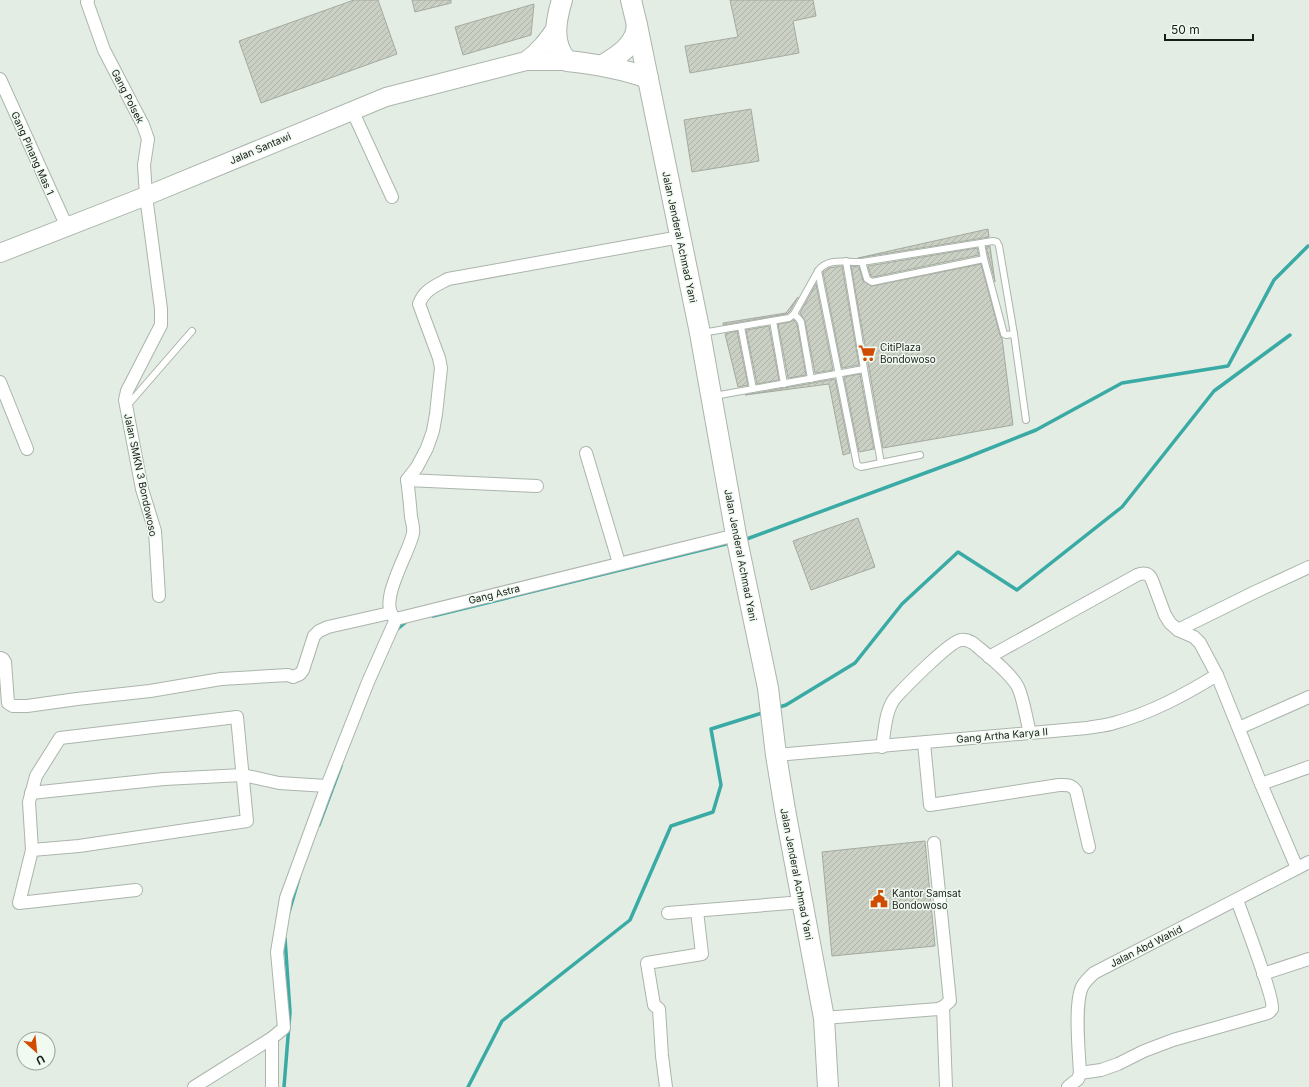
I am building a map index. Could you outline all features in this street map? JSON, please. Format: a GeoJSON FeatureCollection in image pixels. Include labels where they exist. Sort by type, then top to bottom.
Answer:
{"type":"FeatureCollection","features":[{"type":"Feature","properties":{"kind":"main road"},"geometry":{"type":"LineString","coordinates":[[562,0],[556,28],[556,38],[563,56],[567,60],[603,65],[648,78]]}},
{"type":"Feature","properties":{"kind":"main road","name":"Jalan Jenderal Achmad Yani"},"geometry":{"type":"LineString","coordinates":[[631,0],[700,333],[738,542],[768,688],[776,755],[785,810],[824,1018],[828,1087]]}},
{"type":"Feature","properties":{"kind":"main road"},"geometry":{"type":"LineString","coordinates":[[603,65],[621,52],[634,38],[637,25]]}},
{"type":"Feature","properties":{"kind":"main road","name":"Jalan Santawi"},"geometry":{"type":"LineString","coordinates":[[526,61],[543,46],[556,28]]}},
{"type":"Feature","properties":{"kind":"main road","name":"Jalan Santawi"},"geometry":{"type":"LineString","coordinates":[[0,253],[146,196],[386,97],[526,61],[567,60]]}},
{"type":"Feature","properties":{"kind":"street","name":"Gang Polsek"},"geometry":{"type":"LineString","coordinates":[[88,0],[87,2],[104,50],[143,125],[148,139],[144,165],[146,196]]}},
{"type":"Feature","properties":{"kind":"street","name":"Gang Pinang Mas 1"},"geometry":{"type":"LineString","coordinates":[[0,79],[67,227]]}},
{"type":"Feature","properties":{"kind":"street"},"geometry":{"type":"LineString","coordinates":[[352,110],[392,196]]}},
{"type":"Feature","properties":{"kind":"street","name":"Jalan SMKN 3 Bondowoso"},"geometry":{"type":"LineString","coordinates":[[146,196],[161,309],[161,325],[127,390],[125,400],[142,489],[155,531],[159,596]]}},
{"type":"Feature","properties":{"kind":"street"},"geometry":{"type":"LineString","coordinates":[[194,1087],[272,1038],[284,1028],[277,952],[286,898],[327,786],[393,616],[388,608],[392,586],[412,540],[414,530],[407,480],[417,467],[433,432],[441,368],[419,304],[422,296],[430,288],[448,279],[680,237]]}},
{"type":"Feature","properties":{"kind":"street"},"geometry":{"type":"LineString","coordinates":[[0,382],[27,449]]}},
{"type":"Feature","properties":{"kind":"street"},"geometry":{"type":"LineString","coordinates":[[586,453],[619,563]]}},
{"type":"Feature","properties":{"kind":"street"},"geometry":{"type":"LineString","coordinates":[[407,480],[536,486]]}},
{"type":"Feature","properties":{"kind":"street","name":"Gang Astra"},"geometry":{"type":"LineString","coordinates":[[1,658],[5,662],[8,703],[10,705],[17,706],[150,691],[221,679],[288,675],[293,677],[300,674],[303,670],[314,636],[319,631],[328,627],[393,616],[619,563],[738,542]]}},
{"type":"Feature","properties":{"kind":"street"},"geometry":{"type":"LineString","coordinates":[[1178,630],[1309,567]]}},
{"type":"Feature","properties":{"kind":"street"},"geometry":{"type":"LineString","coordinates":[[989,657],[1130,579],[1143,573],[1149,575],[1165,615],[1170,623],[1178,630],[1194,637],[1200,643],[1217,676],[1296,868]]}},
{"type":"Feature","properties":{"kind":"street"},"geometry":{"type":"LineString","coordinates":[[882,746],[890,704],[948,646],[962,639],[973,643],[1013,680],[1018,687],[1030,732]]}},
{"type":"Feature","properties":{"kind":"street","name":"Gang Artha Karya II"},"geometry":{"type":"LineString","coordinates":[[776,755],[924,743],[1030,732],[1087,728],[1113,724],[1137,716],[1184,695],[1217,676]]}},
{"type":"Feature","properties":{"kind":"street"},"geometry":{"type":"LineString","coordinates":[[1239,728],[1309,697]]}},
{"type":"Feature","properties":{"kind":"street"},"geometry":{"type":"LineString","coordinates":[[32,850],[79,846],[247,821],[237,717],[60,738],[36,776],[29,802],[32,850],[20,904],[136,890]]}},
{"type":"Feature","properties":{"kind":"street"},"geometry":{"type":"LineString","coordinates":[[924,743],[930,805],[1059,785],[1073,787],[1079,799],[1089,847]]}},
{"type":"Feature","properties":{"kind":"street"},"geometry":{"type":"LineString","coordinates":[[1261,784],[1309,767]]}},
{"type":"Feature","properties":{"kind":"street"},"geometry":{"type":"LineString","coordinates":[[31,793],[164,779],[243,775],[279,783],[327,786]]}},
{"type":"Feature","properties":{"kind":"street"},"geometry":{"type":"LineString","coordinates":[[824,1018],[938,1009],[950,1001],[934,843]]}},
{"type":"Feature","properties":{"kind":"street","name":"Jalan Abd Wahid"},"geometry":{"type":"LineString","coordinates":[[1080,1073],[1078,1002],[1082,986],[1087,979],[1094,973],[1309,862]]}},
{"type":"Feature","properties":{"kind":"street"},"geometry":{"type":"LineString","coordinates":[[1068,1087],[1078,1079],[1080,1073],[1100,1070],[1118,1064],[1144,1051],[1173,1040],[1268,1013],[1272,1009],[1272,1003],[1263,974],[1237,900]]}},
{"type":"Feature","properties":{"kind":"street"},"geometry":{"type":"LineString","coordinates":[[668,913],[803,902]]}},
{"type":"Feature","properties":{"kind":"street"},"geometry":{"type":"LineString","coordinates":[[666,1087],[662,1056],[659,1009],[654,1005],[647,963],[702,954],[697,911]]}},
{"type":"Feature","properties":{"kind":"street"},"geometry":{"type":"LineString","coordinates":[[1263,974],[1309,959]]}},
{"type":"Feature","properties":{"kind":"street"},"geometry":{"type":"LineString","coordinates":[[943,1007],[946,1087]]}},
{"type":"Feature","properties":{"kind":"street"},"geometry":{"type":"LineString","coordinates":[[272,1038],[272,1087]]}},
{"type":"Feature","properties":{"kind":"lane"},"geometry":{"type":"LineString","coordinates":[[700,333],[789,318],[794,314],[818,271],[825,264],[846,261],[853,263],[862,262],[993,241],[997,242],[999,246],[1014,334],[1026,420]]}},
{"type":"Feature","properties":{"kind":"lane"},"geometry":{"type":"LineString","coordinates":[[981,243],[1004,334],[1014,334]]}},
{"type":"Feature","properties":{"kind":"lane"},"geometry":{"type":"LineString","coordinates":[[862,262],[867,279],[872,282],[984,259]]}},
{"type":"Feature","properties":{"kind":"lane"},"geometry":{"type":"LineString","coordinates":[[846,261],[881,463]]}},
{"type":"Feature","properties":{"kind":"lane"},"geometry":{"type":"LineString","coordinates":[[818,271],[857,465],[861,467],[920,455]]}},
{"type":"Feature","properties":{"kind":"lane"},"geometry":{"type":"LineString","coordinates":[[794,314],[800,318],[811,379]]}},
{"type":"Feature","properties":{"kind":"lane"},"geometry":{"type":"LineString","coordinates":[[773,321],[784,384]]}},
{"type":"Feature","properties":{"kind":"lane"},"geometry":{"type":"LineString","coordinates":[[741,327],[753,389]]}},
{"type":"Feature","properties":{"kind":"lane"},"geometry":{"type":"LineString","coordinates":[[126,407],[192,331]]}},
{"type":"Feature","properties":{"kind":"lane"},"geometry":{"type":"LineString","coordinates":[[711,396],[864,369]]}},
{"type":"Feature","properties":{"kind":"building"},"geometry":{"type":"Polygon","coordinates":[[[354,0],[378,0],[397,54],[261,103],[239,41],[354,0]]]}},
{"type":"Feature","properties":{"kind":"building"},"geometry":{"type":"Polygon","coordinates":[[[412,0],[451,0],[451,3],[415,12],[412,0]]]}},
{"type":"Feature","properties":{"kind":"building"},"geometry":{"type":"Polygon","coordinates":[[[730,0],[813,0],[816,16],[793,21],[799,53],[690,73],[685,46],[738,37],[730,0]]]}},
{"type":"Feature","properties":{"kind":"building"},"geometry":{"type":"Polygon","coordinates":[[[534,4],[531,35],[463,55],[455,27],[534,4]]]}},
{"type":"Feature","properties":{"kind":"building"},"geometry":{"type":"Polygon","coordinates":[[[751,109],[759,161],[692,172],[684,120],[751,109]]]}},
{"type":"Feature","properties":{"kind":"building"},"geometry":{"type":"Polygon","coordinates":[[[988,229],[989,237],[858,258],[988,229]]]}},
{"type":"Feature","properties":{"kind":"building"},"geometry":{"type":"Polygon","coordinates":[[[990,246],[995,282],[986,247],[990,246]]]}},
{"type":"Feature","properties":{"kind":"building"},"geometry":{"type":"Polygon","coordinates":[[[977,248],[979,255],[873,277],[871,276],[868,266],[977,248]]]}},
{"type":"Feature","properties":{"kind":"building"},"geometry":{"type":"Polygon","coordinates":[[[981,264],[1002,338],[1013,425],[883,448],[851,266],[859,267],[863,281],[872,286],[981,264]]]}},
{"type":"Feature","properties":{"kind":"building"},"geometry":{"type":"Polygon","coordinates":[[[842,266],[859,365],[842,368],[823,272],[829,268],[842,266]]]}},
{"type":"Feature","properties":{"kind":"building"},"geometry":{"type":"Polygon","coordinates":[[[816,284],[833,370],[815,373],[805,321],[800,313],[816,284]]]}},
{"type":"Feature","properties":{"kind":"building"},"geometry":{"type":"Polygon","coordinates":[[[798,297],[787,314],[723,325],[723,323],[786,313],[798,297]]]}},
{"type":"Feature","properties":{"kind":"building"},"geometry":{"type":"Polygon","coordinates":[[[794,320],[797,324],[806,375],[788,378],[778,324],[794,320]]]}},
{"type":"Feature","properties":{"kind":"building"},"geometry":{"type":"Polygon","coordinates":[[[769,326],[779,380],[757,384],[746,330],[769,326]]]}},
{"type":"Feature","properties":{"kind":"building"},"geometry":{"type":"Polygon","coordinates":[[[737,331],[748,385],[738,387],[725,334],[737,331]]]}},
{"type":"Feature","properties":{"kind":"building"},"geometry":{"type":"Polygon","coordinates":[[[860,374],[874,449],[859,452],[844,377],[860,374]]]}},
{"type":"Feature","properties":{"kind":"building"},"geometry":{"type":"Polygon","coordinates":[[[835,379],[850,453],[843,455],[829,384],[745,395],[835,379]]]}},
{"type":"Feature","properties":{"kind":"building"},"geometry":{"type":"Polygon","coordinates":[[[858,518],[875,567],[811,590],[793,541],[858,518]]]}},
{"type":"Feature","properties":{"kind":"building","name":"Kantor Samsat Bondowoso"},"geometry":{"type":"Polygon","coordinates":[[[925,841],[935,946],[832,956],[822,852],[925,841]]]}},
{"type":"Feature","properties":{"kind":"waterway"},"geometry":{"type":"LineString","coordinates":[[744,540],[963,459],[1036,430],[1122,383],[1228,366],[1274,280],[1308,246]]}},
{"type":"Feature","properties":{"kind":"waterway"},"geometry":{"type":"LineString","coordinates":[[776,708],[786,705],[855,663],[902,604],[958,552],[1017,590],[1122,507],[1214,391],[1290,335]]}},
{"type":"Feature","properties":{"kind":"waterway"},"geometry":{"type":"LineString","coordinates":[[433,616],[730,543]]}},
{"type":"Feature","properties":{"kind":"waterway"},"geometry":{"type":"LineString","coordinates":[[395,631],[406,622]]}},
{"type":"Feature","properties":{"kind":"waterway"},"geometry":{"type":"LineString","coordinates":[[468,1087],[502,1021],[630,920],[671,826],[713,812],[721,785],[711,729],[765,712]]}},
{"type":"Feature","properties":{"kind":"waterway"},"geometry":{"type":"LineString","coordinates":[[319,825],[341,766]]}},
{"type":"Feature","properties":{"kind":"waterway"},"geometry":{"type":"LineString","coordinates":[[289,912],[299,878]]}},
{"type":"Feature","properties":{"kind":"waterway"},"geometry":{"type":"LineString","coordinates":[[284,1087],[290,1012],[285,938]]}},
{"type":"Feature","properties":{"kind":"place","name":"CitiPlaza Bondowoso"},"geometry":{"type":"Point","coordinates":[867,353]}},
{"type":"Feature","properties":{"kind":"place","name":"Kantor Samsat Bondowoso"},"geometry":{"type":"Point","coordinates":[879,899]}}]}
